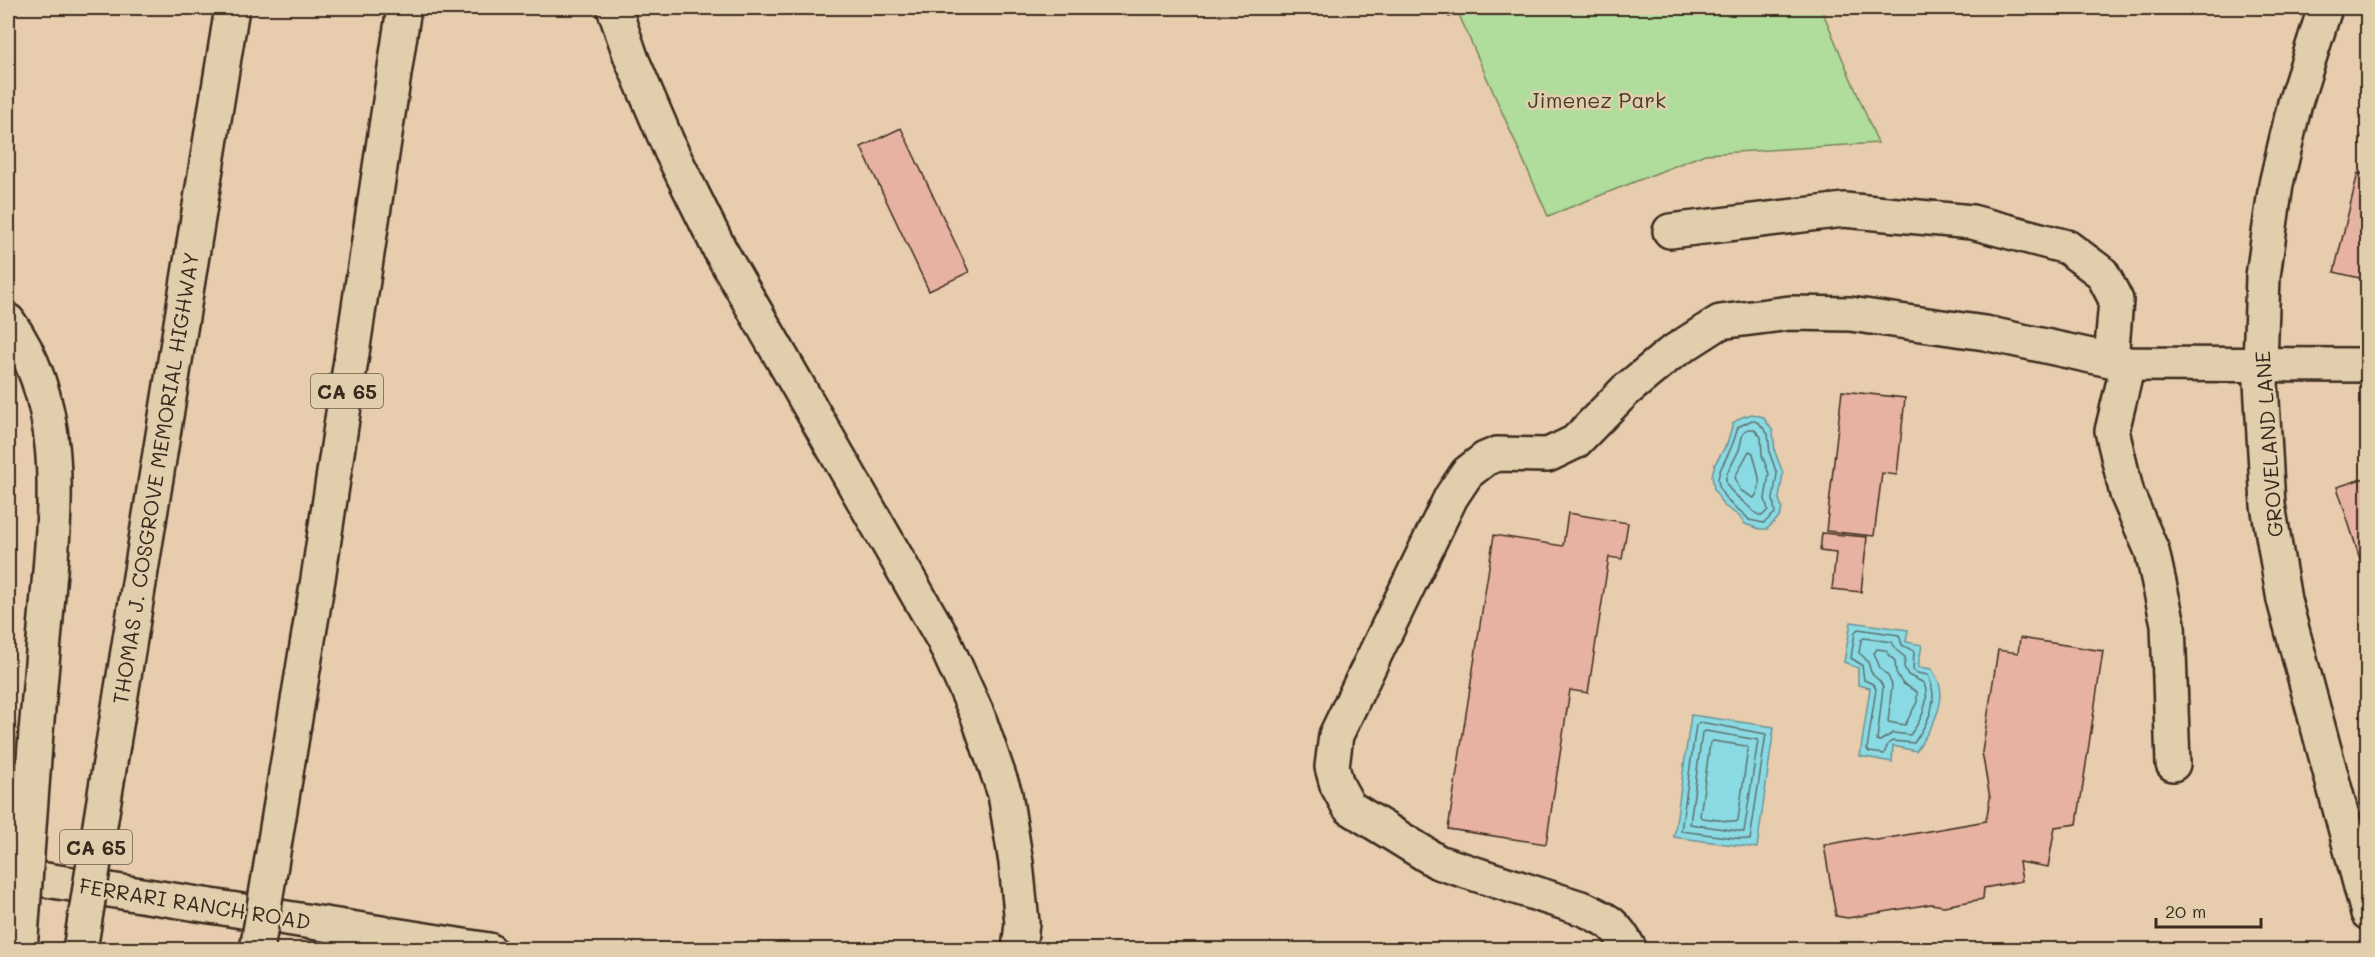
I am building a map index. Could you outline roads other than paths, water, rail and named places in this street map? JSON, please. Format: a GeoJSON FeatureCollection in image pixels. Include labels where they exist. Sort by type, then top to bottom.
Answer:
{"type":"FeatureCollection","features":[{"type":"Feature","properties":{"kind":"main road","name":"THOMAS J. COSGROVE MEMORIAL HIGHWAY"},"geometry":{"type":"LineString","coordinates":[[80,950],[232,8]]}},
{"type":"Feature","properties":{"kind":"main road","name":"CA 65"},"geometry":{"type":"LineString","coordinates":[[257,950],[318,579],[404,8]]}},
{"type":"Feature","properties":{"kind":"main road"},"geometry":{"type":"LineString","coordinates":[[614,8],[632,60],[671,151],[720,250],[943,639],[978,716],[1005,794],[1025,941]]}},
{"type":"Feature","properties":{"kind":"main road","name":"GROVELAND LANE"},"geometry":{"type":"LineString","coordinates":[[2325,8],[2295,103],[2276,184],[2263,276],[2260,365],[2268,505],[2284,600],[2367,913]]}},
{"type":"Feature","properties":{"kind":"main road"},"geometry":{"type":"LineString","coordinates":[[1670,231],[1844,210],[1972,222],[2067,247],[2102,273],[2116,300],[2119,362],[2112,431],[2127,494],[2152,551],[2168,624],[2173,764]]}},
{"type":"Feature","properties":{"kind":"main road"},"geometry":{"type":"LineString","coordinates":[[1629,950],[1619,929],[1604,918],[1584,909],[1438,862],[1376,826],[1349,807],[1337,785],[1332,766],[1336,735],[1451,497],[1467,473],[1485,459],[1497,454],[1548,455],[1575,442],[1624,391],[1670,354],[1720,322],[1790,313],[1850,314],[1985,333],[2119,362],[2367,365]]}},
{"type":"Feature","properties":{"kind":"main road"},"geometry":{"type":"LineString","coordinates":[[8,321],[19,337],[39,381],[53,438],[54,511],[20,950]]}},
{"type":"Feature","properties":{"kind":"main road","name":"FERRARI RANCH ROAD"},"geometry":{"type":"LineString","coordinates":[[8,874],[489,950]]}},
{"type":"Feature","properties":{"kind":"water"},"geometry":{"type":"Polygon","coordinates":[[[1752,414],[1763,417],[1773,431],[1775,452],[1783,473],[1779,499],[1782,508],[1780,516],[1767,529],[1745,524],[1739,516],[1723,505],[1714,489],[1712,475],[1715,464],[1727,444],[1733,423],[1752,414]]]}},
{"type":"Feature","properties":{"kind":"water"},"geometry":{"type":"Polygon","coordinates":[[[1851,622],[1908,630],[1906,642],[1922,645],[1918,667],[1932,669],[1939,685],[1941,695],[1938,712],[1925,737],[1916,751],[1893,746],[1892,762],[1860,756],[1870,688],[1858,685],[1858,668],[1844,662],[1851,622]]]}},
{"type":"Feature","properties":{"kind":"water"},"geometry":{"type":"Polygon","coordinates":[[[1691,715],[1774,727],[1757,848],[1674,837],[1691,715]]]}},
{"type":"Feature","properties":{"kind":"park label","name":"Jimenez Park"},"geometry":{"type":"Point","coordinates":[1597,99]}}]}
